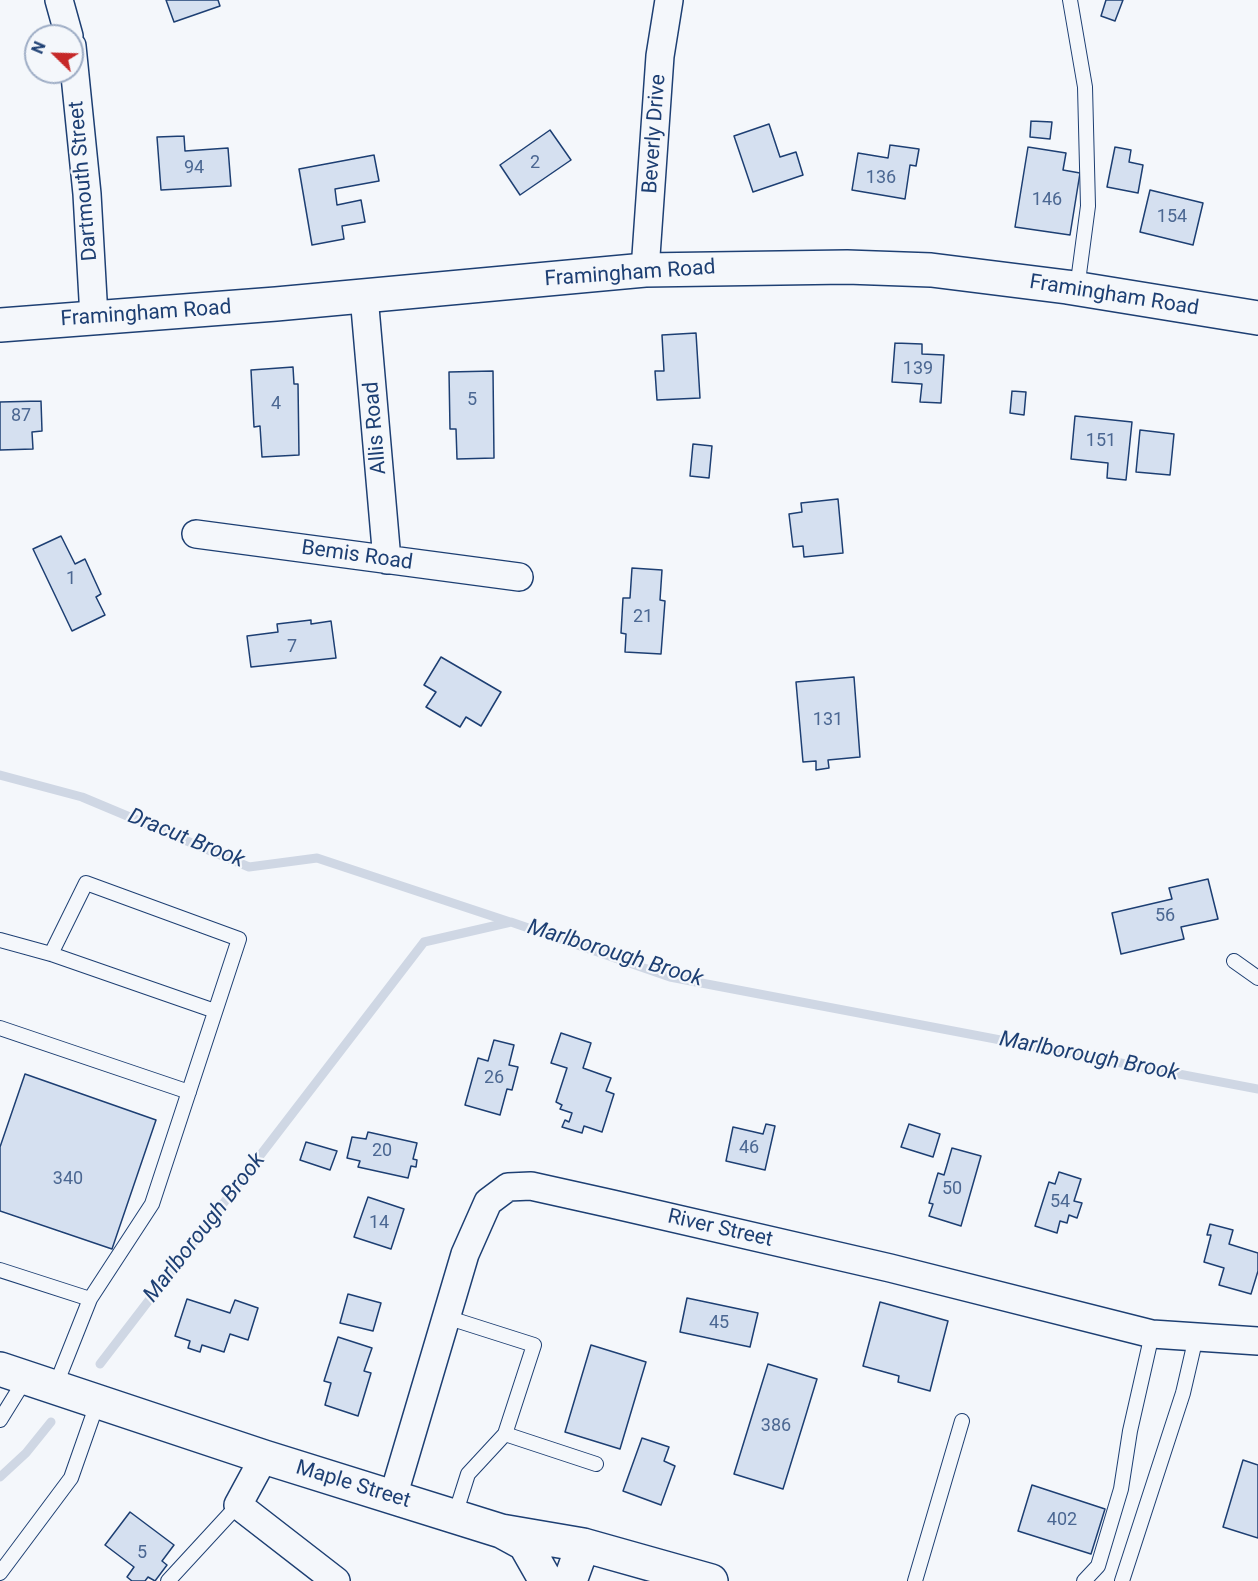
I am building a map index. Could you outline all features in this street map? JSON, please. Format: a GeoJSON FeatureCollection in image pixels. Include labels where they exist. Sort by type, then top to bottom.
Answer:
{"type":"FeatureCollection","features":[{"type":"Feature","properties":{"kind":"street"},"geometry":{"type":"LineString","coordinates":[[59,0],[66,24]]}},
{"type":"Feature","properties":{"kind":"street","name":"Beverly Drive"},"geometry":{"type":"LineString","coordinates":[[645,270],[660,56],[669,0]]}},
{"type":"Feature","properties":{"kind":"street","name":"Dartmouth Street"},"geometry":{"type":"LineString","coordinates":[[76,84],[87,194],[94,317]]}},
{"type":"Feature","properties":{"kind":"street","name":"Framingham Road"},"geometry":{"type":"LineString","coordinates":[[0,325],[364,296],[645,270],[847,267],[931,270],[1077,289],[1258,318]]}},
{"type":"Feature","properties":{"kind":"street","name":"Allis Road"},"geometry":{"type":"LineString","coordinates":[[364,296],[387,560]]}},
{"type":"Feature","properties":{"kind":"street","name":"Bemis Road"},"geometry":{"type":"LineString","coordinates":[[196,534],[519,577]]}},
{"type":"Feature","properties":{"kind":"street","name":"River Street"},"geometry":{"type":"LineString","coordinates":[[393,1497],[465,1254],[488,1203],[508,1187],[531,1186],[890,1268],[1152,1334],[1258,1341]]}},
{"type":"Feature","properties":{"kind":"street","name":"Maple Street"},"geometry":{"type":"LineString","coordinates":[[27,1378],[264,1457],[501,1531],[583,1545],[615,1568],[707,1581]]}},
{"type":"Feature","properties":{"kind":"street"},"geometry":{"type":"LineString","coordinates":[[264,1457],[238,1505],[336,1581]]}},
{"type":"Feature","properties":{"kind":"street"},"geometry":{"type":"LineString","coordinates":[[501,1531],[525,1544],[546,1581]]}},
{"type":"Feature","properties":{"kind":"street"},"geometry":{"type":"LineString","coordinates":[[570,1581],[583,1545]]}},
{"type":"Feature","properties":{"kind":"lane"},"geometry":{"type":"LineString","coordinates":[[1070,0],[1085,87],[1088,206],[1077,289]]}},
{"type":"Feature","properties":{"kind":"lane"},"geometry":{"type":"LineString","coordinates":[[0,1420],[27,1378],[90,1299],[152,1204],[239,939],[86,883],[51,954]]}},
{"type":"Feature","properties":{"kind":"lane"},"geometry":{"type":"LineString","coordinates":[[0,940],[51,954],[215,1011]]}},
{"type":"Feature","properties":{"kind":"lane"},"geometry":{"type":"LineString","coordinates":[[1234,962],[1258,978]]}},
{"type":"Feature","properties":{"kind":"lane"},"geometry":{"type":"LineString","coordinates":[[0,1028],[189,1092]]}},
{"type":"Feature","properties":{"kind":"lane"},"geometry":{"type":"LineString","coordinates":[[0,1270],[90,1299]]}},
{"type":"Feature","properties":{"kind":"lane"},"geometry":{"type":"LineString","coordinates":[[446,1317],[534,1345],[505,1434],[468,1474],[455,1515]]}},
{"type":"Feature","properties":{"kind":"lane"},"geometry":{"type":"LineString","coordinates":[[1084,1581],[1098,1566],[1121,1489],[1152,1334]]}},
{"type":"Feature","properties":{"kind":"lane"},"geometry":{"type":"LineString","coordinates":[[1122,1581],[1183,1393],[1196,1337]]}},
{"type":"Feature","properties":{"kind":"lane"},"geometry":{"type":"LineString","coordinates":[[0,1573],[71,1478],[98,1401]]}},
{"type":"Feature","properties":{"kind":"lane"},"geometry":{"type":"LineString","coordinates":[[915,1581],[962,1421]]}},
{"type":"Feature","properties":{"kind":"lane"},"geometry":{"type":"LineString","coordinates":[[505,1434],[596,1464]]}},
{"type":"Feature","properties":{"kind":"lane"},"geometry":{"type":"LineString","coordinates":[[168,1581],[238,1505]]}},
{"type":"Feature","properties":{"kind":"building"},"geometry":{"type":"Polygon","coordinates":[[[166,0],[218,0],[220,6],[174,22],[166,0]]]}},
{"type":"Feature","properties":{"kind":"building"},"geometry":{"type":"Polygon","coordinates":[[[1106,0],[1123,0],[1115,21],[1101,16],[1106,0]]]}},
{"type":"Feature","properties":{"kind":"building"},"geometry":{"type":"Polygon","coordinates":[[[1031,121],[1052,122],[1050,139],[1030,137],[1031,121]]]}},
{"type":"Feature","properties":{"kind":"building"},"geometry":{"type":"Polygon","coordinates":[[[769,124],[780,157],[796,152],[803,175],[753,192],[734,136],[769,124]]]}},
{"type":"Feature","properties":{"kind":"building"},"geometry":{"type":"Polygon","coordinates":[[[550,130],[571,160],[520,195],[500,165],[550,130]]]}},
{"type":"Feature","properties":{"kind":"building"},"geometry":{"type":"Polygon","coordinates":[[[184,136],[185,151],[228,148],[231,186],[161,190],[157,137],[184,136]]]}},
{"type":"Feature","properties":{"kind":"building"},"geometry":{"type":"Polygon","coordinates":[[[890,145],[919,149],[916,166],[910,165],[905,199],[852,190],[858,153],[888,158],[890,145]]]}},
{"type":"Feature","properties":{"kind":"building"},"geometry":{"type":"Polygon","coordinates":[[[1028,147],[1066,153],[1063,170],[1080,173],[1070,235],[1015,227],[1028,147]]]}},
{"type":"Feature","properties":{"kind":"building"},"geometry":{"type":"Polygon","coordinates":[[[1115,147],[1131,150],[1129,162],[1143,165],[1138,193],[1107,187],[1115,147]]]}},
{"type":"Feature","properties":{"kind":"building"},"geometry":{"type":"Polygon","coordinates":[[[374,155],[379,181],[335,189],[337,205],[361,200],[365,222],[342,226],[344,239],[312,245],[299,169],[374,155]]]}},
{"type":"Feature","properties":{"kind":"building"},"geometry":{"type":"Polygon","coordinates":[[[1150,190],[1203,203],[1193,245],[1140,232],[1150,190]]]}},
{"type":"Feature","properties":{"kind":"building"},"geometry":{"type":"Polygon","coordinates":[[[696,333],[700,398],[657,400],[655,371],[664,371],[662,335],[696,333]]]}},
{"type":"Feature","properties":{"kind":"building"},"geometry":{"type":"Polygon","coordinates":[[[895,343],[922,344],[922,354],[944,355],[941,403],[920,402],[922,384],[892,382],[895,343]]]}},
{"type":"Feature","properties":{"kind":"building"},"geometry":{"type":"Polygon","coordinates":[[[293,367],[294,384],[298,384],[299,455],[262,457],[260,426],[254,427],[251,370],[293,367]]]}},
{"type":"Feature","properties":{"kind":"building"},"geometry":{"type":"Polygon","coordinates":[[[493,371],[494,458],[457,459],[456,429],[450,429],[449,372],[493,371]]]}},
{"type":"Feature","properties":{"kind":"building"},"geometry":{"type":"Polygon","coordinates":[[[1012,391],[1026,392],[1024,415],[1010,413],[1012,391]]]}},
{"type":"Feature","properties":{"kind":"building"},"geometry":{"type":"Polygon","coordinates":[[[41,401],[42,431],[32,432],[33,449],[0,450],[0,402],[41,401]]]}},
{"type":"Feature","properties":{"kind":"building"},"geometry":{"type":"Polygon","coordinates":[[[1075,416],[1132,422],[1126,480],[1107,478],[1108,463],[1071,459],[1075,416]]]}},
{"type":"Feature","properties":{"kind":"building"},"geometry":{"type":"Polygon","coordinates":[[[1140,430],[1174,434],[1170,475],[1136,472],[1140,430]]]}},
{"type":"Feature","properties":{"kind":"building"},"geometry":{"type":"Polygon","coordinates":[[[693,444],[712,446],[709,478],[690,476],[693,444]]]}},
{"type":"Feature","properties":{"kind":"building"},"geometry":{"type":"Polygon","coordinates":[[[838,499],[843,553],[804,557],[803,546],[793,547],[789,514],[802,512],[801,503],[838,499]]]}},
{"type":"Feature","properties":{"kind":"building"},"geometry":{"type":"Polygon","coordinates":[[[61,536],[75,564],[85,559],[101,594],[96,597],[105,615],[72,631],[33,549],[61,536]]]}},
{"type":"Feature","properties":{"kind":"building"},"geometry":{"type":"Polygon","coordinates":[[[632,568],[662,570],[660,600],[665,601],[661,654],[625,652],[626,634],[621,633],[623,598],[630,598],[632,568]]]}},
{"type":"Feature","properties":{"kind":"building"},"geometry":{"type":"Polygon","coordinates":[[[311,620],[311,624],[331,621],[336,658],[251,667],[247,636],[278,632],[277,624],[311,620]]]}},
{"type":"Feature","properties":{"kind":"building"},"geometry":{"type":"Polygon","coordinates":[[[441,657],[501,692],[481,726],[466,717],[460,727],[426,707],[436,692],[424,685],[441,657]]]}},
{"type":"Feature","properties":{"kind":"building"},"geometry":{"type":"Polygon","coordinates":[[[854,677],[860,757],[828,760],[829,768],[816,770],[816,761],[803,762],[796,682],[854,677]]]}},
{"type":"Feature","properties":{"kind":"building"},"geometry":{"type":"Polygon","coordinates":[[[1208,879],[1218,919],[1181,927],[1184,939],[1121,954],[1112,913],[1172,899],[1169,888],[1208,879]]]}},
{"type":"Feature","properties":{"kind":"building"},"geometry":{"type":"Polygon","coordinates":[[[561,1033],[591,1043],[583,1068],[611,1078],[606,1091],[614,1094],[602,1132],[584,1126],[582,1133],[562,1127],[565,1120],[569,1122],[572,1113],[560,1109],[562,1105],[556,1102],[567,1068],[551,1063],[561,1033]]]}},
{"type":"Feature","properties":{"kind":"building"},"geometry":{"type":"Polygon","coordinates":[[[494,1040],[514,1045],[509,1065],[518,1067],[512,1090],[507,1089],[500,1115],[465,1105],[478,1058],[488,1061],[494,1040]]]}},
{"type":"Feature","properties":{"kind":"building"},"geometry":{"type":"Polygon","coordinates":[[[25,1074],[156,1120],[112,1249],[0,1211],[0,1147],[25,1074]]]}},
{"type":"Feature","properties":{"kind":"building"},"geometry":{"type":"Polygon","coordinates":[[[766,1124],[775,1126],[765,1170],[726,1161],[733,1127],[763,1134],[766,1124]]]}},
{"type":"Feature","properties":{"kind":"building"},"geometry":{"type":"Polygon","coordinates":[[[909,1124],[940,1134],[933,1157],[901,1147],[909,1124]]]}},
{"type":"Feature","properties":{"kind":"building"},"geometry":{"type":"Polygon","coordinates":[[[368,1132],[417,1143],[413,1159],[417,1160],[416,1167],[411,1166],[408,1178],[358,1167],[360,1161],[347,1158],[352,1137],[366,1139],[368,1132]]]}},
{"type":"Feature","properties":{"kind":"building"},"geometry":{"type":"Polygon","coordinates":[[[306,1142],[337,1151],[330,1170],[300,1160],[306,1142]]]}},
{"type":"Feature","properties":{"kind":"building"},"geometry":{"type":"Polygon","coordinates":[[[952,1148],[981,1156],[961,1226],[929,1216],[933,1204],[929,1203],[938,1173],[944,1175],[952,1148]]]}},
{"type":"Feature","properties":{"kind":"building"},"geometry":{"type":"Polygon","coordinates":[[[1059,1172],[1081,1179],[1074,1201],[1082,1203],[1077,1218],[1069,1215],[1067,1223],[1060,1221],[1057,1233],[1035,1226],[1049,1182],[1055,1184],[1059,1172]]]}},
{"type":"Feature","properties":{"kind":"building"},"geometry":{"type":"Polygon","coordinates":[[[368,1197],[404,1209],[391,1249],[354,1237],[368,1197]]]}},
{"type":"Feature","properties":{"kind":"building"},"geometry":{"type":"Polygon","coordinates":[[[1210,1224],[1233,1230],[1229,1244],[1258,1253],[1258,1271],[1251,1294],[1219,1285],[1224,1268],[1204,1262],[1211,1235],[1207,1235],[1210,1224]]]}},
{"type":"Feature","properties":{"kind":"building"},"geometry":{"type":"Polygon","coordinates":[[[348,1294],[381,1303],[373,1331],[340,1323],[348,1294]]]}},
{"type":"Feature","properties":{"kind":"building"},"geometry":{"type":"Polygon","coordinates":[[[687,1298],[758,1313],[750,1347],[680,1332],[687,1298]]]}},
{"type":"Feature","properties":{"kind":"building"},"geometry":{"type":"Polygon","coordinates":[[[187,1299],[230,1313],[235,1300],[258,1308],[248,1340],[230,1334],[224,1352],[202,1345],[200,1352],[188,1348],[190,1341],[175,1336],[187,1299]]]}},
{"type":"Feature","properties":{"kind":"building"},"geometry":{"type":"Polygon","coordinates":[[[880,1302],[948,1321],[930,1391],[898,1382],[899,1376],[863,1366],[880,1302]]]}},
{"type":"Feature","properties":{"kind":"building"},"geometry":{"type":"Polygon","coordinates":[[[338,1337],[372,1348],[364,1371],[371,1373],[358,1416],[325,1405],[331,1383],[324,1381],[338,1337]]]}},
{"type":"Feature","properties":{"kind":"building"},"geometry":{"type":"Polygon","coordinates":[[[591,1345],[646,1362],[620,1449],[565,1432],[591,1345]]]}},
{"type":"Feature","properties":{"kind":"building"},"geometry":{"type":"Polygon","coordinates":[[[768,1364],[817,1379],[783,1489],[734,1474],[768,1364]]]}},
{"type":"Feature","properties":{"kind":"building"},"geometry":{"type":"Polygon","coordinates":[[[642,1438],[669,1447],[664,1461],[675,1466],[661,1505],[623,1491],[642,1438]]]}},
{"type":"Feature","properties":{"kind":"building"},"geometry":{"type":"Polygon","coordinates":[[[1243,1460],[1258,1465],[1258,1538],[1223,1527],[1243,1460]]]}},
{"type":"Feature","properties":{"kind":"building"},"geometry":{"type":"Polygon","coordinates":[[[1032,1485],[1105,1509],[1091,1554],[1018,1531],[1032,1485]]]}},
{"type":"Feature","properties":{"kind":"building"},"geometry":{"type":"Polygon","coordinates":[[[130,1512],[174,1545],[162,1561],[167,1565],[155,1581],[148,1577],[145,1581],[132,1581],[127,1577],[134,1567],[105,1545],[130,1512]]]}},
{"type":"Feature","properties":{"kind":"waterway","name":"Dracut Brook"},"geometry":{"type":"LineString","coordinates":[[0,775],[82,797],[249,867],[317,858],[510,922]]}},
{"type":"Feature","properties":{"kind":"waterway","name":"Marlborough Brook"},"geometry":{"type":"LineString","coordinates":[[100,1364],[424,942],[511,922],[670,977],[1258,1089]]}},
{"type":"Feature","properties":{"kind":"waterway","name":"Marlborough Brook"},"geometry":{"type":"LineString","coordinates":[[0,1477],[26,1453],[51,1422]]}}]}
